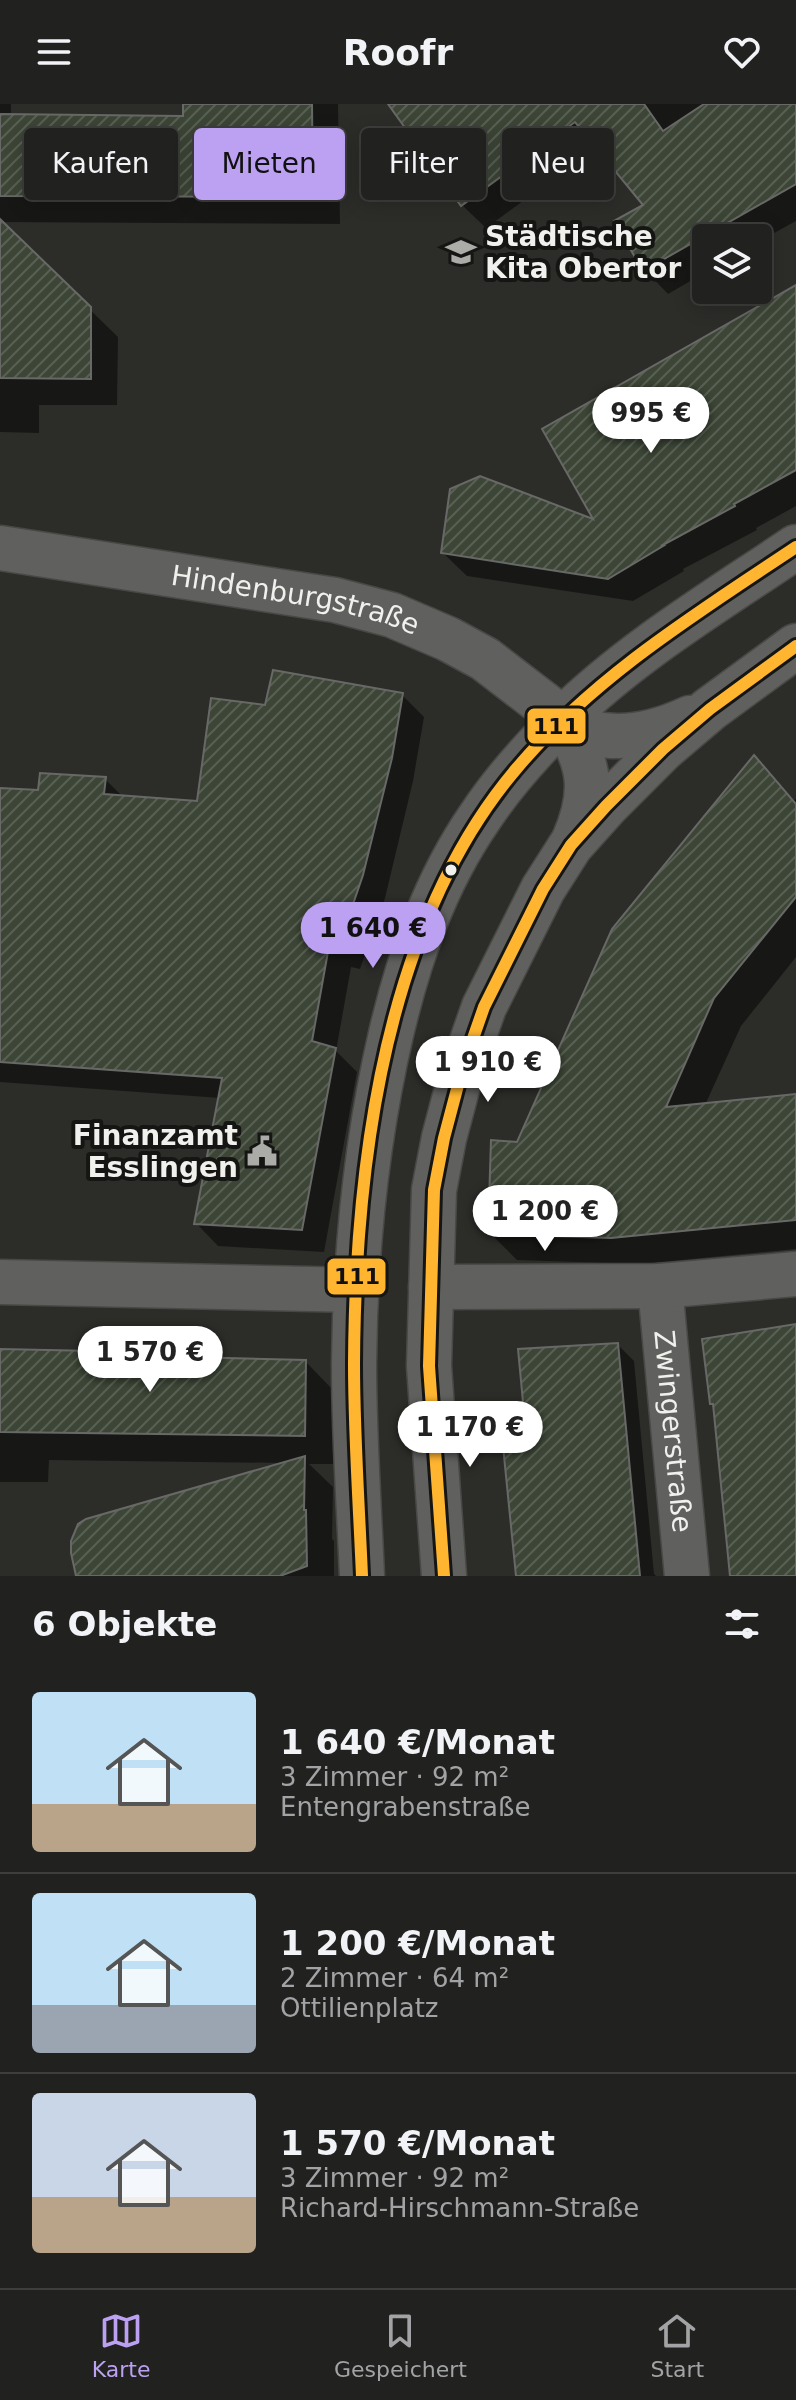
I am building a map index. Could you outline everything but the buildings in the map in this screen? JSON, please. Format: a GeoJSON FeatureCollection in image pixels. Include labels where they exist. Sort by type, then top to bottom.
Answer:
{"type":"FeatureCollection","features":[{"type":"Feature","properties":{"kind":"main road"},"geometry":{"type":"LineString","coordinates":[[362,1576],[354,1367],[362,1208],[381,1079],[397,1008],[416,942],[435,896],[480,816],[563,719],[612,676],[663,638],[796,547]]}},
{"type":"Feature","properties":{"kind":"main road","name":"Hindenburgstraße"},"geometry":{"type":"LineString","coordinates":[[0,548],[335,600],[392,615],[485,659],[563,719]]}},
{"type":"Feature","properties":{"kind":"main road"},"geometry":{"type":"LineString","coordinates":[[571,845],[663,749],[710,709],[796,646]]}},
{"type":"Feature","properties":{"kind":"main road"},"geometry":{"type":"LineString","coordinates":[[563,719],[588,733],[613,736],[640,734],[672,726],[710,709]]}},
{"type":"Feature","properties":{"kind":"main road"},"geometry":{"type":"LineString","coordinates":[[444,1576],[429,1366],[434,1190],[462,1070],[484,1007],[543,889],[571,845],[584,816],[586,771],[577,742],[563,719]]}},
{"type":"Feature","properties":{"kind":"main road"},"geometry":{"type":"LineString","coordinates":[[431,1287],[660,1286],[796,1274]]}},
{"type":"Feature","properties":{"kind":"main road"},"geometry":{"type":"LineString","coordinates":[[0,1282],[357,1290]]}},
{"type":"Feature","properties":{"kind":"main road","name":"Zwingerstraße"},"geometry":{"type":"LineString","coordinates":[[660,1286],[687,1576]]}},
{"type":"Feature","properties":{"kind":"transit line","name":"111"},"geometry":{"type":"LineString","coordinates":[[362,1576],[354,1364],[361,1209],[386,1050],[407,973],[436,899],[472,830],[517,768],[547,735],[613,675],[796,547]]}},
{"type":"Feature","properties":{"kind":"transit line","name":"111"},"geometry":{"type":"LineString","coordinates":[[444,1576],[429,1366],[434,1190],[462,1070],[484,1007],[543,889],[571,845],[663,749],[710,709],[796,646]]}},
{"type":"Feature","properties":{"kind":"place","name":"Städtische Kita Obertor"},"geometry":{"type":"Point","coordinates":[461,252]}},
{"type":"Feature","properties":{"kind":"place","name":"Finanzamt Esslingen"},"geometry":{"type":"Point","coordinates":[262,1151]}}]}
